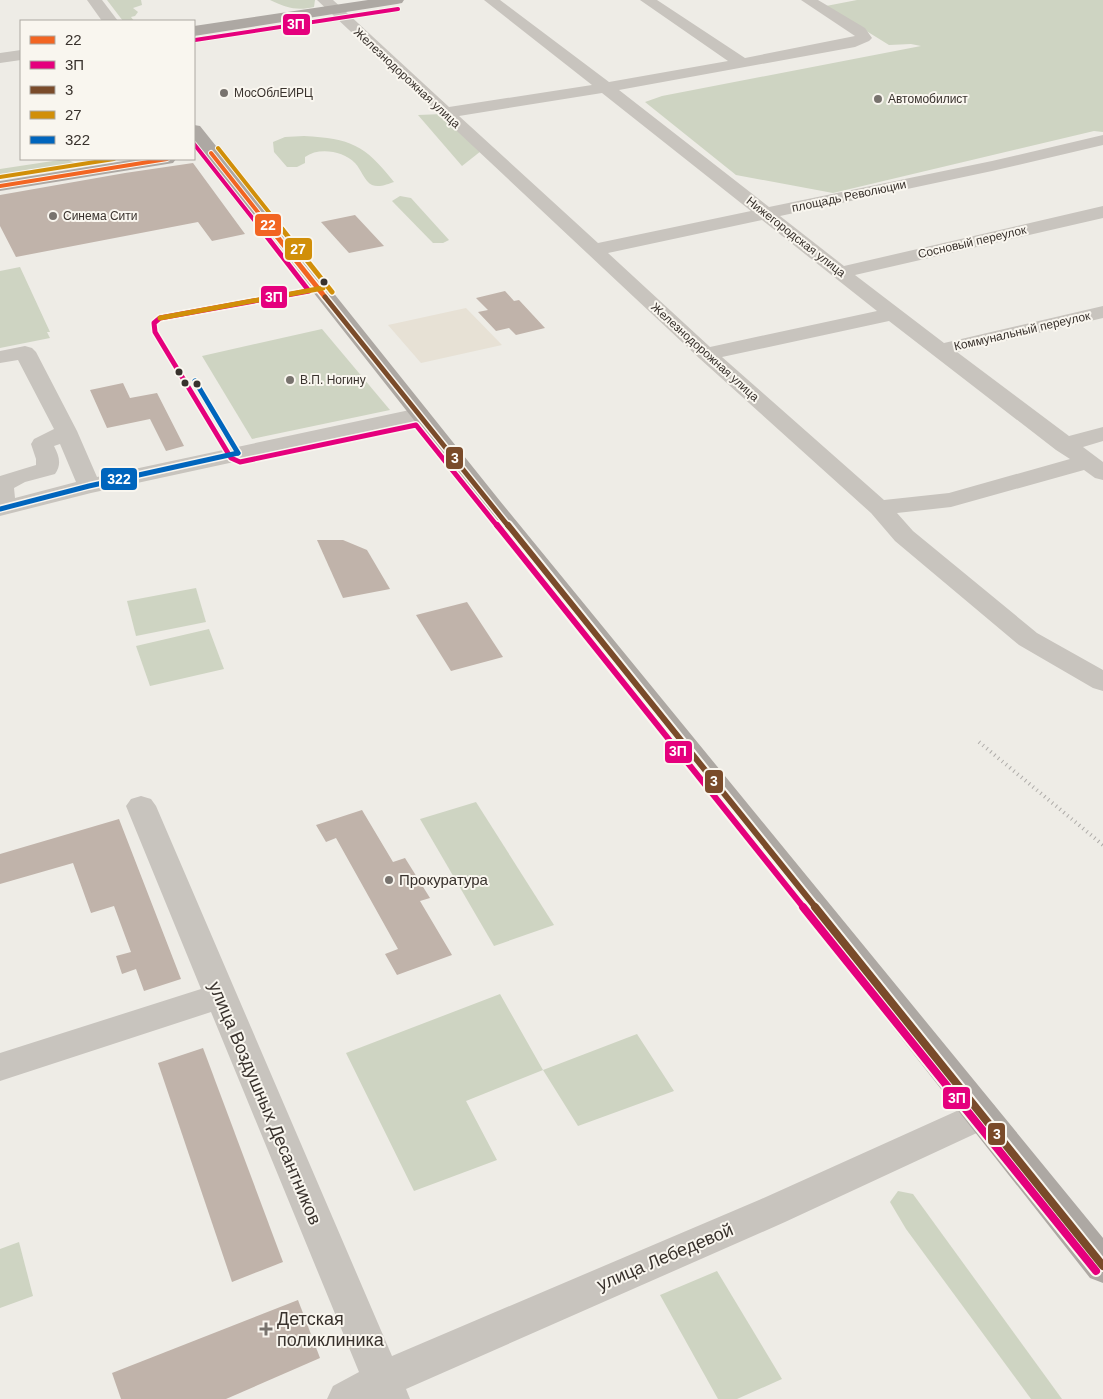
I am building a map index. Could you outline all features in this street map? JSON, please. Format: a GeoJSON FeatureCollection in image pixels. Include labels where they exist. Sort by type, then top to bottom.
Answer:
{"type":"FeatureCollection","features":[{"type":"Feature","properties":{"kind":"main road"},"geometry":{"type":"LineString","coordinates":[[195,31],[329,5],[397,0]]}},
{"type":"Feature","properties":{"kind":"main road"},"geometry":{"type":"LineString","coordinates":[[195,133],[202,154],[419,414],[1103,1266]]}},
{"type":"Feature","properties":{"kind":"main road"},"geometry":{"type":"LineString","coordinates":[[0,186],[161,160]]}},
{"type":"Feature","properties":{"kind":"street"},"geometry":{"type":"LineString","coordinates":[[94,0],[109,20]]}},
{"type":"Feature","properties":{"kind":"street","name":"Нижегородская улица"},"geometry":{"type":"LineString","coordinates":[[491,0],[893,314],[1095,467]]}},
{"type":"Feature","properties":{"kind":"street"},"geometry":{"type":"LineString","coordinates":[[647,0],[742,62]]}},
{"type":"Feature","properties":{"kind":"street"},"geometry":{"type":"LineString","coordinates":[[445,113],[605,88],[855,42],[864,38],[860,31],[808,0]]}},
{"type":"Feature","properties":{"kind":"street","name":"Железнодорожная улица"},"geometry":{"type":"LineString","coordinates":[[329,5],[706,354],[878,508],[904,536],[1028,639],[1103,682]]}},
{"type":"Feature","properties":{"kind":"street"},"geometry":{"type":"LineString","coordinates":[[0,58],[20,55]]}},
{"type":"Feature","properties":{"kind":"street","name":"площадь Революции"},"geometry":{"type":"LineString","coordinates":[[594,250],[992,166],[1103,140]]}},
{"type":"Feature","properties":{"kind":"street","name":"Сосновый переулок"},"geometry":{"type":"LineString","coordinates":[[841,272],[1103,212]]}},
{"type":"Feature","properties":{"kind":"street","name":"Коммунальный переулок"},"geometry":{"type":"LineString","coordinates":[[940,350],[1103,312]]}},
{"type":"Feature","properties":{"kind":"street"},"geometry":{"type":"LineString","coordinates":[[706,354],[893,314]]}},
{"type":"Feature","properties":{"kind":"street"},"geometry":{"type":"LineString","coordinates":[[0,357],[25,352],[66,431],[89,486]]}},
{"type":"Feature","properties":{"kind":"street"},"geometry":{"type":"LineString","coordinates":[[66,431],[42,444],[48,459],[46,469],[17,477],[3,484],[1,491],[3,509],[89,486],[419,414]]}},
{"type":"Feature","properties":{"kind":"street"},"geometry":{"type":"LineString","coordinates":[[1064,445],[1103,434]]}},
{"type":"Feature","properties":{"kind":"street"},"geometry":{"type":"LineString","coordinates":[[878,508],[951,500],[1095,467]]}},
{"type":"Feature","properties":{"kind":"street","name":"улица Воздушных Десантников"},"geometry":{"type":"LineString","coordinates":[[141,806],[219,996],[386,1390]]}},
{"type":"Feature","properties":{"kind":"street"},"geometry":{"type":"LineString","coordinates":[[0,1067],[219,996]]}},
{"type":"Feature","properties":{"kind":"street","name":"улица Лебедевой"},"geometry":{"type":"LineString","coordinates":[[348,1399],[386,1390],[982,1115]]}},
{"type":"Feature","properties":{"kind":"green space"},"geometry":{"type":"Polygon","coordinates":[[[107,0],[141,0],[142,5],[133,8],[138,12],[135,16],[131,17],[133,20],[122,20],[107,0]]]}},
{"type":"Feature","properties":{"kind":"green space"},"geometry":{"type":"Polygon","coordinates":[[[270,0],[315,0],[314,7],[297,9],[270,0]]]}},
{"type":"Feature","properties":{"kind":"green space","name":"Автомобилист"},"geometry":{"type":"Polygon","coordinates":[[[857,0],[1103,0],[1103,132],[1094,131],[833,193],[736,175],[645,102],[662,96],[921,46],[911,44],[889,45],[826,6],[857,0]]]}},
{"type":"Feature","properties":{"kind":"green space"},"geometry":{"type":"Polygon","coordinates":[[[443,114],[481,151],[462,166],[418,115],[443,114]]]}},
{"type":"Feature","properties":{"kind":"green space"},"geometry":{"type":"Polygon","coordinates":[[[304,136],[334,139],[355,146],[374,159],[394,182],[380,186],[372,185],[350,159],[338,153],[324,151],[305,157],[305,163],[297,167],[287,167],[274,152],[273,142],[285,137],[304,136]]]}},
{"type":"Feature","properties":{"kind":"green space"},"geometry":{"type":"Polygon","coordinates":[[[59,160],[68,160],[75,163],[0,174],[0,169],[59,160]]]}},
{"type":"Feature","properties":{"kind":"green space"},"geometry":{"type":"Polygon","coordinates":[[[400,196],[411,198],[449,240],[443,243],[433,243],[392,201],[400,196]]]}},
{"type":"Feature","properties":{"kind":"green space"},"geometry":{"type":"Polygon","coordinates":[[[20,267],[50,332],[47,332],[50,338],[0,348],[0,271],[20,267]]]}},
{"type":"Feature","properties":{"kind":"green space"},"geometry":{"type":"Polygon","coordinates":[[[322,329],[390,410],[252,439],[202,356],[322,329]]]}},
{"type":"Feature","properties":{"kind":"green space"},"geometry":{"type":"Polygon","coordinates":[[[196,588],[206,622],[136,636],[127,601],[196,588]]]}},
{"type":"Feature","properties":{"kind":"green space"},"geometry":{"type":"Polygon","coordinates":[[[209,629],[224,669],[150,686],[136,646],[209,629]]]}},
{"type":"Feature","properties":{"kind":"green space"},"geometry":{"type":"Polygon","coordinates":[[[476,802],[554,925],[494,946],[420,819],[476,802]]]}},
{"type":"Feature","properties":{"kind":"green space"},"geometry":{"type":"Polygon","coordinates":[[[500,994],[543,1070],[466,1101],[497,1160],[414,1191],[346,1053],[500,994]]]}},
{"type":"Feature","properties":{"kind":"green space"},"geometry":{"type":"Polygon","coordinates":[[[637,1034],[674,1091],[578,1126],[543,1070],[637,1034]]]}},
{"type":"Feature","properties":{"kind":"green space"},"geometry":{"type":"Polygon","coordinates":[[[898,1191],[913,1194],[1062,1399],[1031,1399],[906,1229],[890,1202],[898,1191]]]}},
{"type":"Feature","properties":{"kind":"green space"},"geometry":{"type":"Polygon","coordinates":[[[19,1242],[33,1296],[0,1308],[0,1249],[19,1242]]]}},
{"type":"Feature","properties":{"kind":"green space"},"geometry":{"type":"Polygon","coordinates":[[[717,1271],[782,1379],[737,1399],[718,1399],[660,1295],[717,1271]]]}},
{"type":"Feature","properties":{"kind":"shaded area"},"geometry":{"type":"Polygon","coordinates":[[[466,308],[502,345],[421,363],[388,325],[466,308]]]}},
{"type":"Feature","properties":{"kind":"building"},"geometry":{"type":"Polygon","coordinates":[[[193,163],[245,234],[212,241],[198,222],[16,257],[0,226],[0,195],[193,163]]]}},
{"type":"Feature","properties":{"kind":"building"},"geometry":{"type":"Polygon","coordinates":[[[355,215],[384,246],[349,253],[321,222],[355,215]]]}},
{"type":"Feature","properties":{"kind":"building"},"geometry":{"type":"Polygon","coordinates":[[[505,291],[514,301],[519,300],[545,328],[516,335],[509,328],[496,331],[478,312],[488,310],[476,298],[505,291]]]}},
{"type":"Feature","properties":{"kind":"building"},"geometry":{"type":"Polygon","coordinates":[[[123,383],[130,398],[157,393],[184,446],[166,451],[150,419],[107,428],[90,390],[123,383]]]}},
{"type":"Feature","properties":{"kind":"building"},"geometry":{"type":"Polygon","coordinates":[[[317,540],[343,540],[367,550],[390,589],[343,598],[317,540]]]}},
{"type":"Feature","properties":{"kind":"building"},"geometry":{"type":"Polygon","coordinates":[[[467,602],[503,657],[451,671],[416,615],[467,602]]]}},
{"type":"Feature","properties":{"kind":"building","name":"Прокуратура"},"geometry":{"type":"Polygon","coordinates":[[[362,810],[393,862],[405,858],[430,898],[420,901],[452,955],[397,975],[385,954],[398,949],[336,838],[326,842],[316,825],[362,810]]]}},
{"type":"Feature","properties":{"kind":"building"},"geometry":{"type":"Polygon","coordinates":[[[119,819],[181,979],[144,991],[136,969],[122,974],[116,956],[131,952],[114,906],[91,913],[73,863],[0,884],[0,854],[119,819]]]}},
{"type":"Feature","properties":{"kind":"building"},"geometry":{"type":"Polygon","coordinates":[[[203,1048],[283,1262],[232,1282],[158,1063],[203,1048]]]}},
{"type":"Feature","properties":{"kind":"building","name":"Детская поликлиника"},"geometry":{"type":"Polygon","coordinates":[[[298,1300],[320,1358],[226,1399],[121,1399],[112,1373],[298,1300]]]}},
{"type":"Feature","properties":{"kind":"railway"},"geometry":{"type":"LineString","coordinates":[[979,742],[1103,845]]}},
{"type":"Feature","properties":{"kind":"transit line","name":"3П"},"geometry":{"type":"LineString","coordinates":[[195,40],[398,9]]}},
{"type":"Feature","properties":{"kind":"transit line","name":"3П"},"geometry":{"type":"LineString","coordinates":[[195,145],[309,291],[160,318],[154,323],[155,332],[231,458],[240,462],[416,425],[1096,1271]]}},
{"type":"Feature","properties":{"kind":"transit line","name":"27"},"geometry":{"type":"LineString","coordinates":[[218,148],[332,292]]}},
{"type":"Feature","properties":{"kind":"transit line","name":"22"},"geometry":{"type":"LineString","coordinates":[[211,153],[325,297]]}},
{"type":"Feature","properties":{"kind":"transit line","name":"27"},"geometry":{"type":"LineString","coordinates":[[0,177],[108,160]]}},
{"type":"Feature","properties":{"kind":"transit line","name":"22"},"geometry":{"type":"LineString","coordinates":[[0,186],[161,160]]}},
{"type":"Feature","properties":{"kind":"transit line","name":"27"},"geometry":{"type":"LineString","coordinates":[[160,318],[323,288]]}},
{"type":"Feature","properties":{"kind":"transit line","name":"3"},"geometry":{"type":"LineString","coordinates":[[325,297],[1103,1266]]}},
{"type":"Feature","properties":{"kind":"transit line","name":"322"},"geometry":{"type":"LineString","coordinates":[[195,381],[238,453]]}},
{"type":"Feature","properties":{"kind":"transit line","name":"322"},"geometry":{"type":"LineString","coordinates":[[0,509],[89,486],[238,453]]}},
{"type":"Feature","properties":{"kind":"place","name":"МосОблЕИРЦ"},"geometry":{"type":"Point","coordinates":[224,93]}},
{"type":"Feature","properties":{"kind":"place","name":"Автомобилист"},"geometry":{"type":"Point","coordinates":[878,99]}},
{"type":"Feature","properties":{"kind":"place","name":"Синема Сити"},"geometry":{"type":"Point","coordinates":[53,216]}},
{"type":"Feature","properties":{"kind":"place","name":"В.П. Ногину"},"geometry":{"type":"Point","coordinates":[290,380]}},
{"type":"Feature","properties":{"kind":"place","name":"Прокуратура"},"geometry":{"type":"Point","coordinates":[389,880]}},
{"type":"Feature","properties":{"kind":"place","name":"Детская поликлиника"},"geometry":{"type":"Point","coordinates":[266,1329]}}]}
